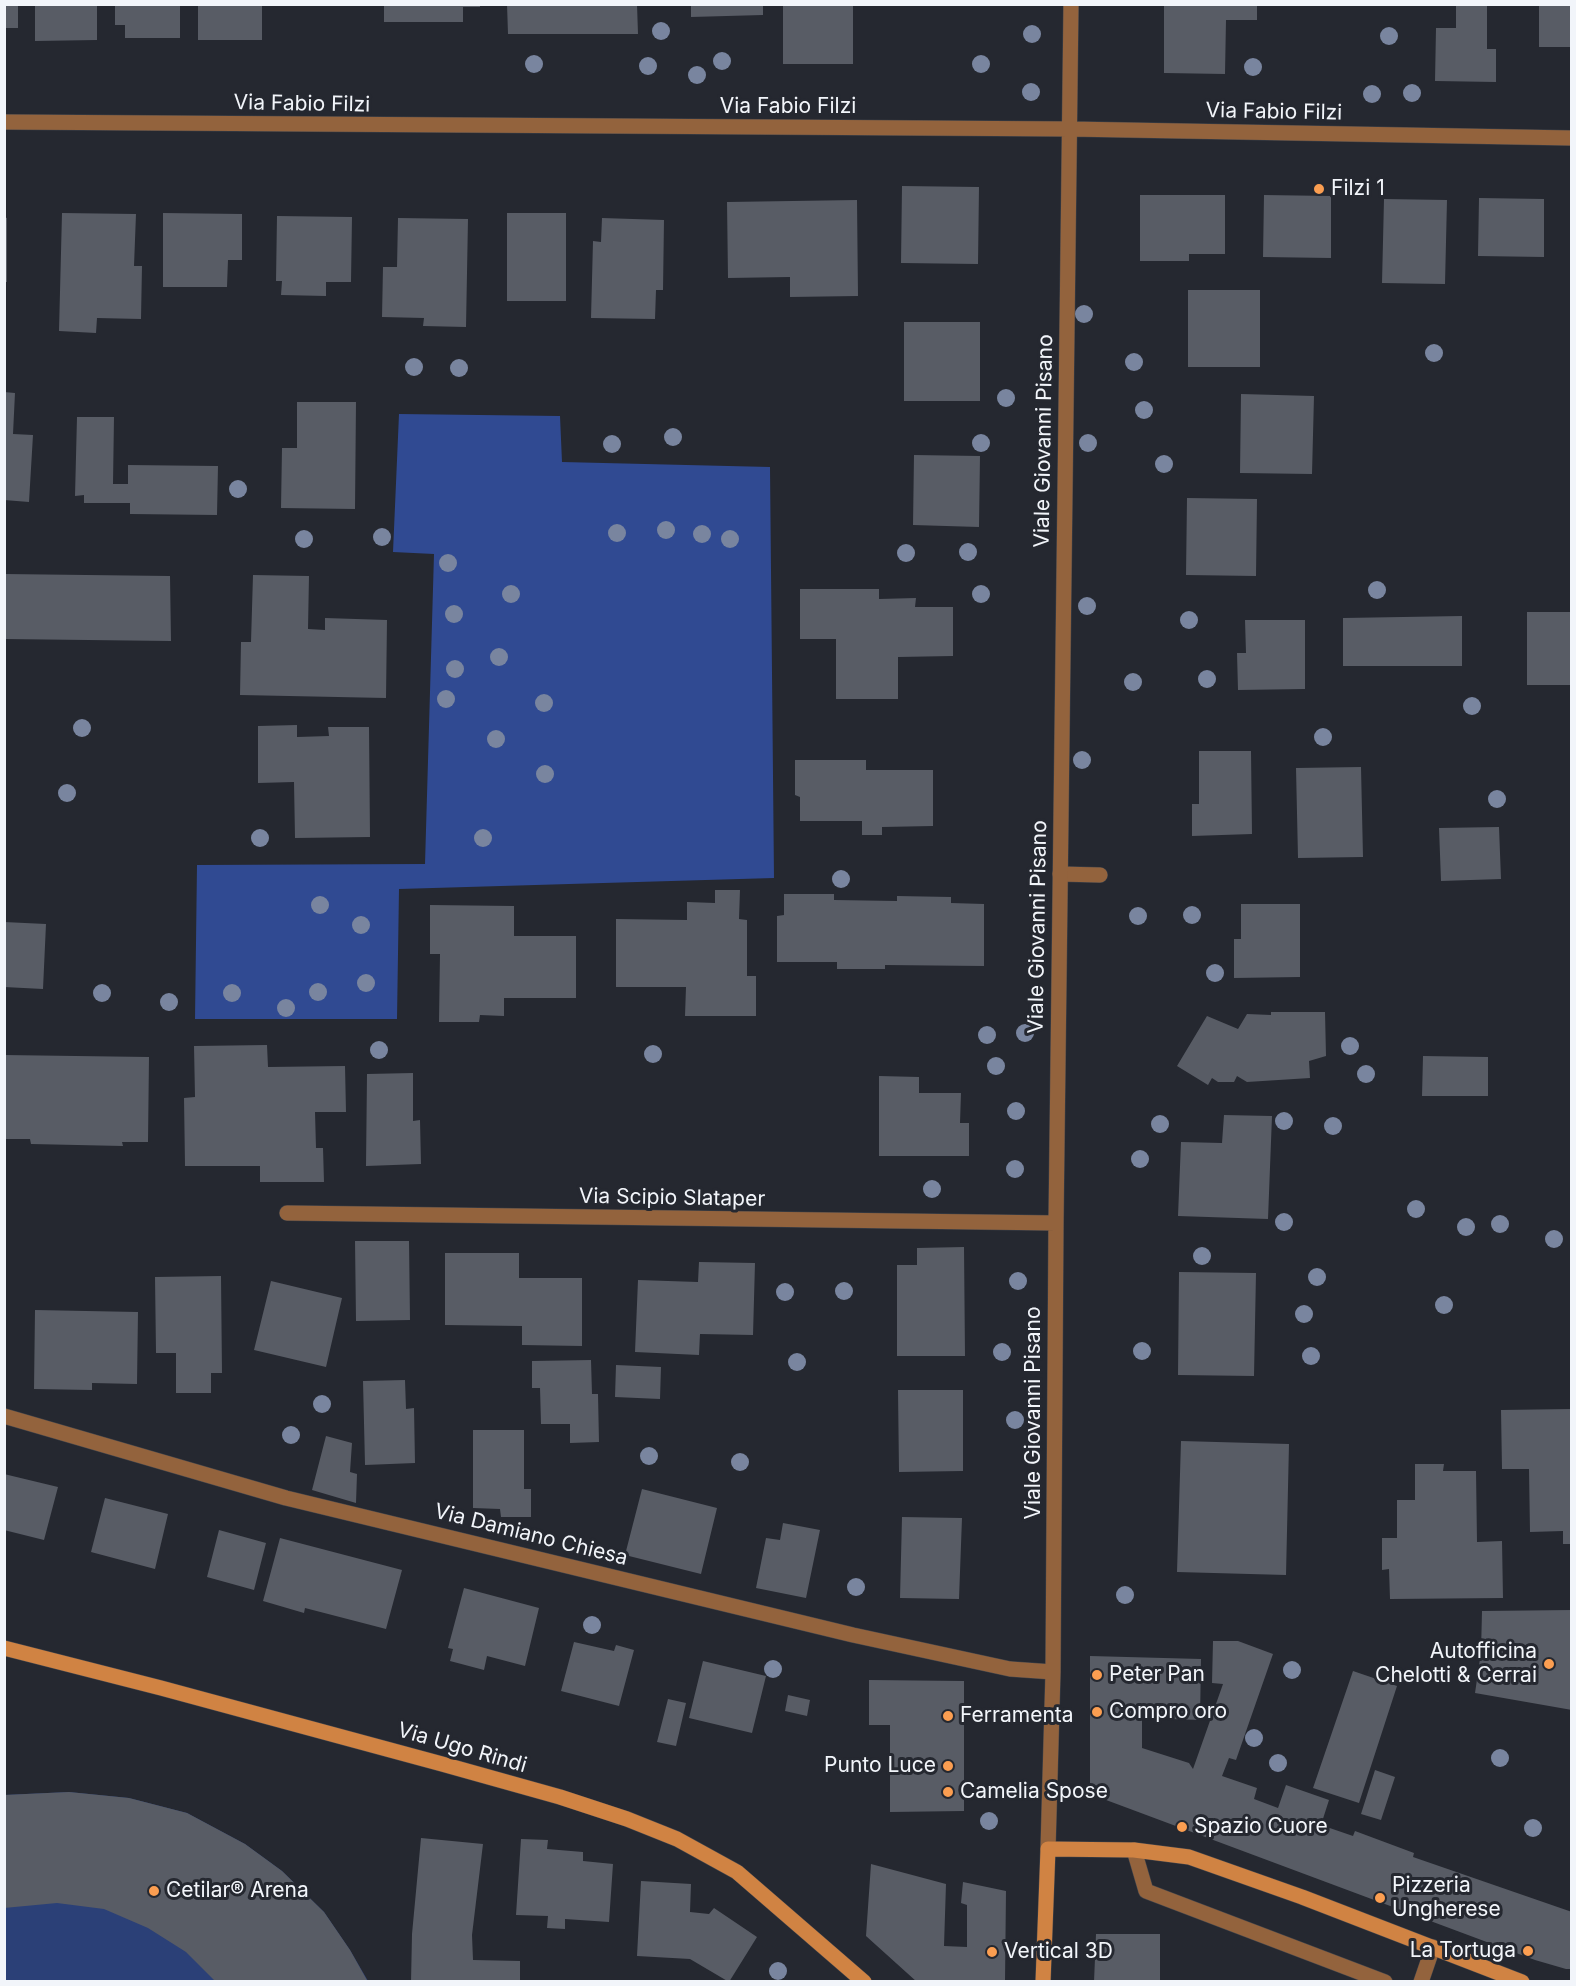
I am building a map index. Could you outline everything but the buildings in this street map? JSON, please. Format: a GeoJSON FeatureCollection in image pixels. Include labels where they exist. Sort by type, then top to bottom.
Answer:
{"type":"FeatureCollection","features":[{"type":"Feature","properties":{"kind":"street","name":"Viale Giovanni Pisano"},"geometry":{"type":"LineString","coordinates":[[1048,1849],[1053,1672],[1056,1223],[1071,4]]}},
{"type":"Feature","properties":{"kind":"street","name":"Via Fabio Filzi"},"geometry":{"type":"LineString","coordinates":[[4,122],[467,127],[1070,129],[1572,138]]}},
{"type":"Feature","properties":{"kind":"street"},"geometry":{"type":"LineString","coordinates":[[1060,874],[1100,876]]}},
{"type":"Feature","properties":{"kind":"street","name":"Via Scipio Slataper"},"geometry":{"type":"LineString","coordinates":[[287,1213],[1056,1223]]}},
{"type":"Feature","properties":{"kind":"street","name":"Via Damiano Chiesa"},"geometry":{"type":"LineString","coordinates":[[4,1416],[296,1501],[853,1635],[1010,1669],[1053,1672]]}},
{"type":"Feature","properties":{"kind":"street","name":"Via Ugo Rindi"},"geometry":{"type":"LineString","coordinates":[[4,1648],[442,1764],[560,1797],[627,1819],[677,1839],[737,1872],[864,1982]]}},
{"type":"Feature","properties":{"kind":"street"},"geometry":{"type":"LineString","coordinates":[[1043,1982],[1048,1849],[1134,1850],[1189,1857],[1302,1897],[1522,1982]]}},
{"type":"Feature","properties":{"kind":"street"},"geometry":{"type":"LineString","coordinates":[[1134,1850],[1146,1891],[1385,1982]]}},
{"type":"Feature","properties":{"kind":"street"},"geometry":{"type":"LineString","coordinates":[[1421,1982],[1434,1947]]}},
{"type":"Feature","properties":{"kind":"shaded area"},"geometry":{"type":"Polygon","coordinates":[[[399,414],[560,416],[562,462],[770,467],[774,878],[399,889],[397,1019],[195,1019],[197,865],[425,864],[434,554],[393,552],[399,414]]]}},
{"type":"Feature","properties":{"kind":"shaded area","name":"Cetilar® Arena"},"geometry":{"type":"Polygon","coordinates":[[[69,1792],[129,1798],[187,1813],[245,1844],[282,1871],[324,1912],[368,1981],[5,1981],[4,1795],[69,1792]]]}},
{"type":"Feature","properties":{"kind":"place","name":"Filzi 1"},"geometry":{"type":"Point","coordinates":[1319,189]}},
{"type":"Feature","properties":{"kind":"place","name":"Autofficina Chelotti & Cerrai"},"geometry":{"type":"Point","coordinates":[1549,1664]}},
{"type":"Feature","properties":{"kind":"place","name":"Peter Pan"},"geometry":{"type":"Point","coordinates":[1097,1675]}},
{"type":"Feature","properties":{"kind":"place","name":"Compro oro"},"geometry":{"type":"Point","coordinates":[1097,1712]}},
{"type":"Feature","properties":{"kind":"place","name":"Ferramenta"},"geometry":{"type":"Point","coordinates":[948,1716]}},
{"type":"Feature","properties":{"kind":"place","name":"Punto Luce"},"geometry":{"type":"Point","coordinates":[948,1766]}},
{"type":"Feature","properties":{"kind":"place","name":"Camelia Spose"},"geometry":{"type":"Point","coordinates":[948,1792]}},
{"type":"Feature","properties":{"kind":"place","name":"Spazio Cuore"},"geometry":{"type":"Point","coordinates":[1182,1827]}},
{"type":"Feature","properties":{"kind":"place","name":"Cetilar® Arena"},"geometry":{"type":"Point","coordinates":[154,1891]}},
{"type":"Feature","properties":{"kind":"place","name":"Pizzeria Ungherese"},"geometry":{"type":"Point","coordinates":[1380,1898]}},
{"type":"Feature","properties":{"kind":"place","name":"La Tortuga"},"geometry":{"type":"Point","coordinates":[1528,1951]}},
{"type":"Feature","properties":{"kind":"place","name":"Vertical 3D"},"geometry":{"type":"Point","coordinates":[992,1952]}}]}
